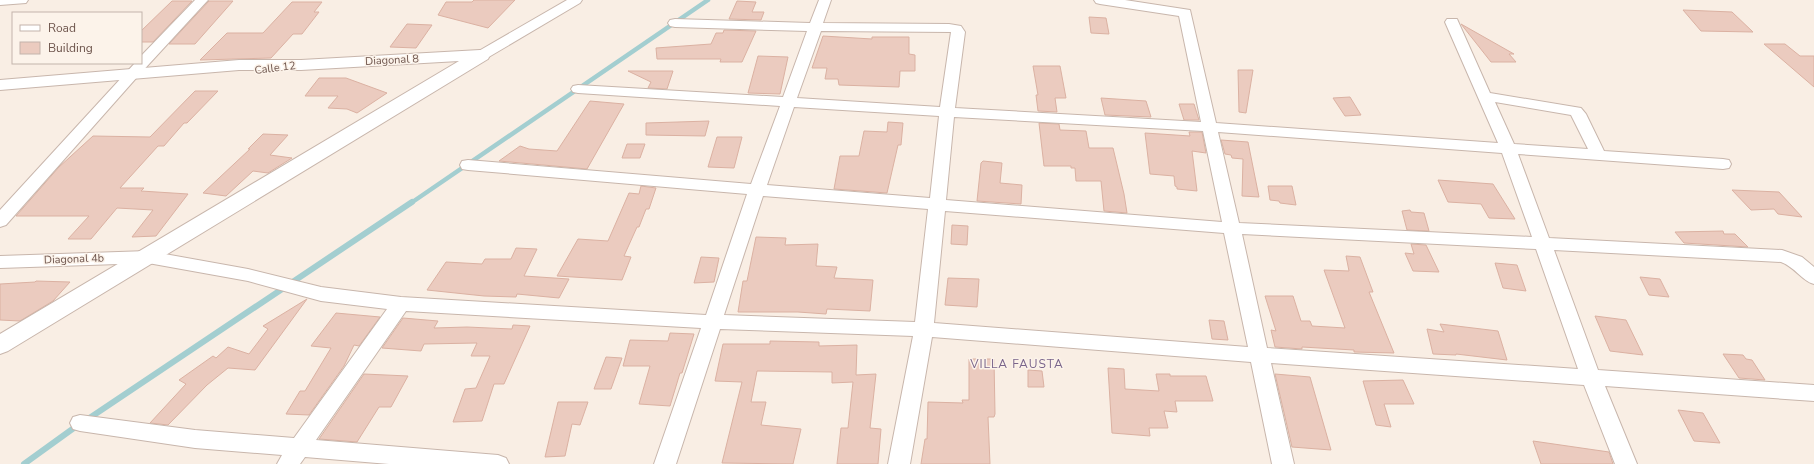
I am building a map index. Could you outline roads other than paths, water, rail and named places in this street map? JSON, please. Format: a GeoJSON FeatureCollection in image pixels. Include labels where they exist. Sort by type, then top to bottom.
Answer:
{"type":"FeatureCollection","features":[{"type":"Feature","properties":{"kind":"street"},"geometry":{"type":"LineString","coordinates":[[0,1],[22,0]]}},
{"type":"Feature","properties":{"kind":"street"},"geometry":{"type":"LineString","coordinates":[[0,220],[202,0]]}},
{"type":"Feature","properties":{"kind":"street"},"geometry":{"type":"LineString","coordinates":[[0,345],[576,0]]}},
{"type":"Feature","properties":{"kind":"street"},"geometry":{"type":"LineString","coordinates":[[665,464],[757,190],[825,0]]}},
{"type":"Feature","properties":{"kind":"street"},"geometry":{"type":"LineString","coordinates":[[1100,0],[1185,13],[1283,464]]}},
{"type":"Feature","properties":{"kind":"street"},"geometry":{"type":"LineString","coordinates":[[675,22],[816,27],[956,29],[958,32],[947,112],[924,329],[899,464]]}},
{"type":"Feature","properties":{"kind":"street"},"geometry":{"type":"LineString","coordinates":[[1452,22],[1508,149],[1541,244],[1591,377],[1626,464]]}},
{"type":"Feature","properties":{"kind":"street","name":"Diagonal 8"},"geometry":{"type":"LineString","coordinates":[[301,65],[482,55]]}},
{"type":"Feature","properties":{"kind":"street","name":"Calle 12"},"geometry":{"type":"LineString","coordinates":[[0,85],[233,74],[301,65]]}},
{"type":"Feature","properties":{"kind":"street","name":"Calle 12"},"geometry":{"type":"LineString","coordinates":[[0,94],[129,78]]}},
{"type":"Feature","properties":{"kind":"street"},"geometry":{"type":"LineString","coordinates":[[578,89],[788,103],[1209,127],[1723,164]]}},
{"type":"Feature","properties":{"kind":"street"},"geometry":{"type":"LineString","coordinates":[[1484,96],[1576,111],[1579,114],[1598,155]]}},
{"type":"Feature","properties":{"kind":"street"},"geometry":{"type":"LineString","coordinates":[[468,165],[1231,228],[1782,256],[1794,260],[1804,266],[1814,278]]}},
{"type":"Feature","properties":{"kind":"street","name":"Diagonal 4b"},"geometry":{"type":"LineString","coordinates":[[0,262],[148,257],[248,275],[321,294],[402,304],[712,322],[924,329],[1259,355],[1814,393]]}},
{"type":"Feature","properties":{"kind":"street"},"geometry":{"type":"LineString","coordinates":[[293,456],[402,304]]}},
{"type":"Feature","properties":{"kind":"street"},"geometry":{"type":"LineString","coordinates":[[80,423],[195,439],[293,456],[498,464]]}},
{"type":"Feature","properties":{"kind":"waterway"},"geometry":{"type":"LineString","coordinates":[[411,203],[708,0]]}},
{"type":"Feature","properties":{"kind":"waterway"},"geometry":{"type":"LineString","coordinates":[[85,421],[412,202]]}},
{"type":"Feature","properties":{"kind":"waterway"},"geometry":{"type":"LineString","coordinates":[[24,464],[78,425]]}},
{"type":"Feature","properties":{"kind":"district","name":"VILLA FAUSTA"},"geometry":{"type":"Point","coordinates":[1017,364]}}]}
